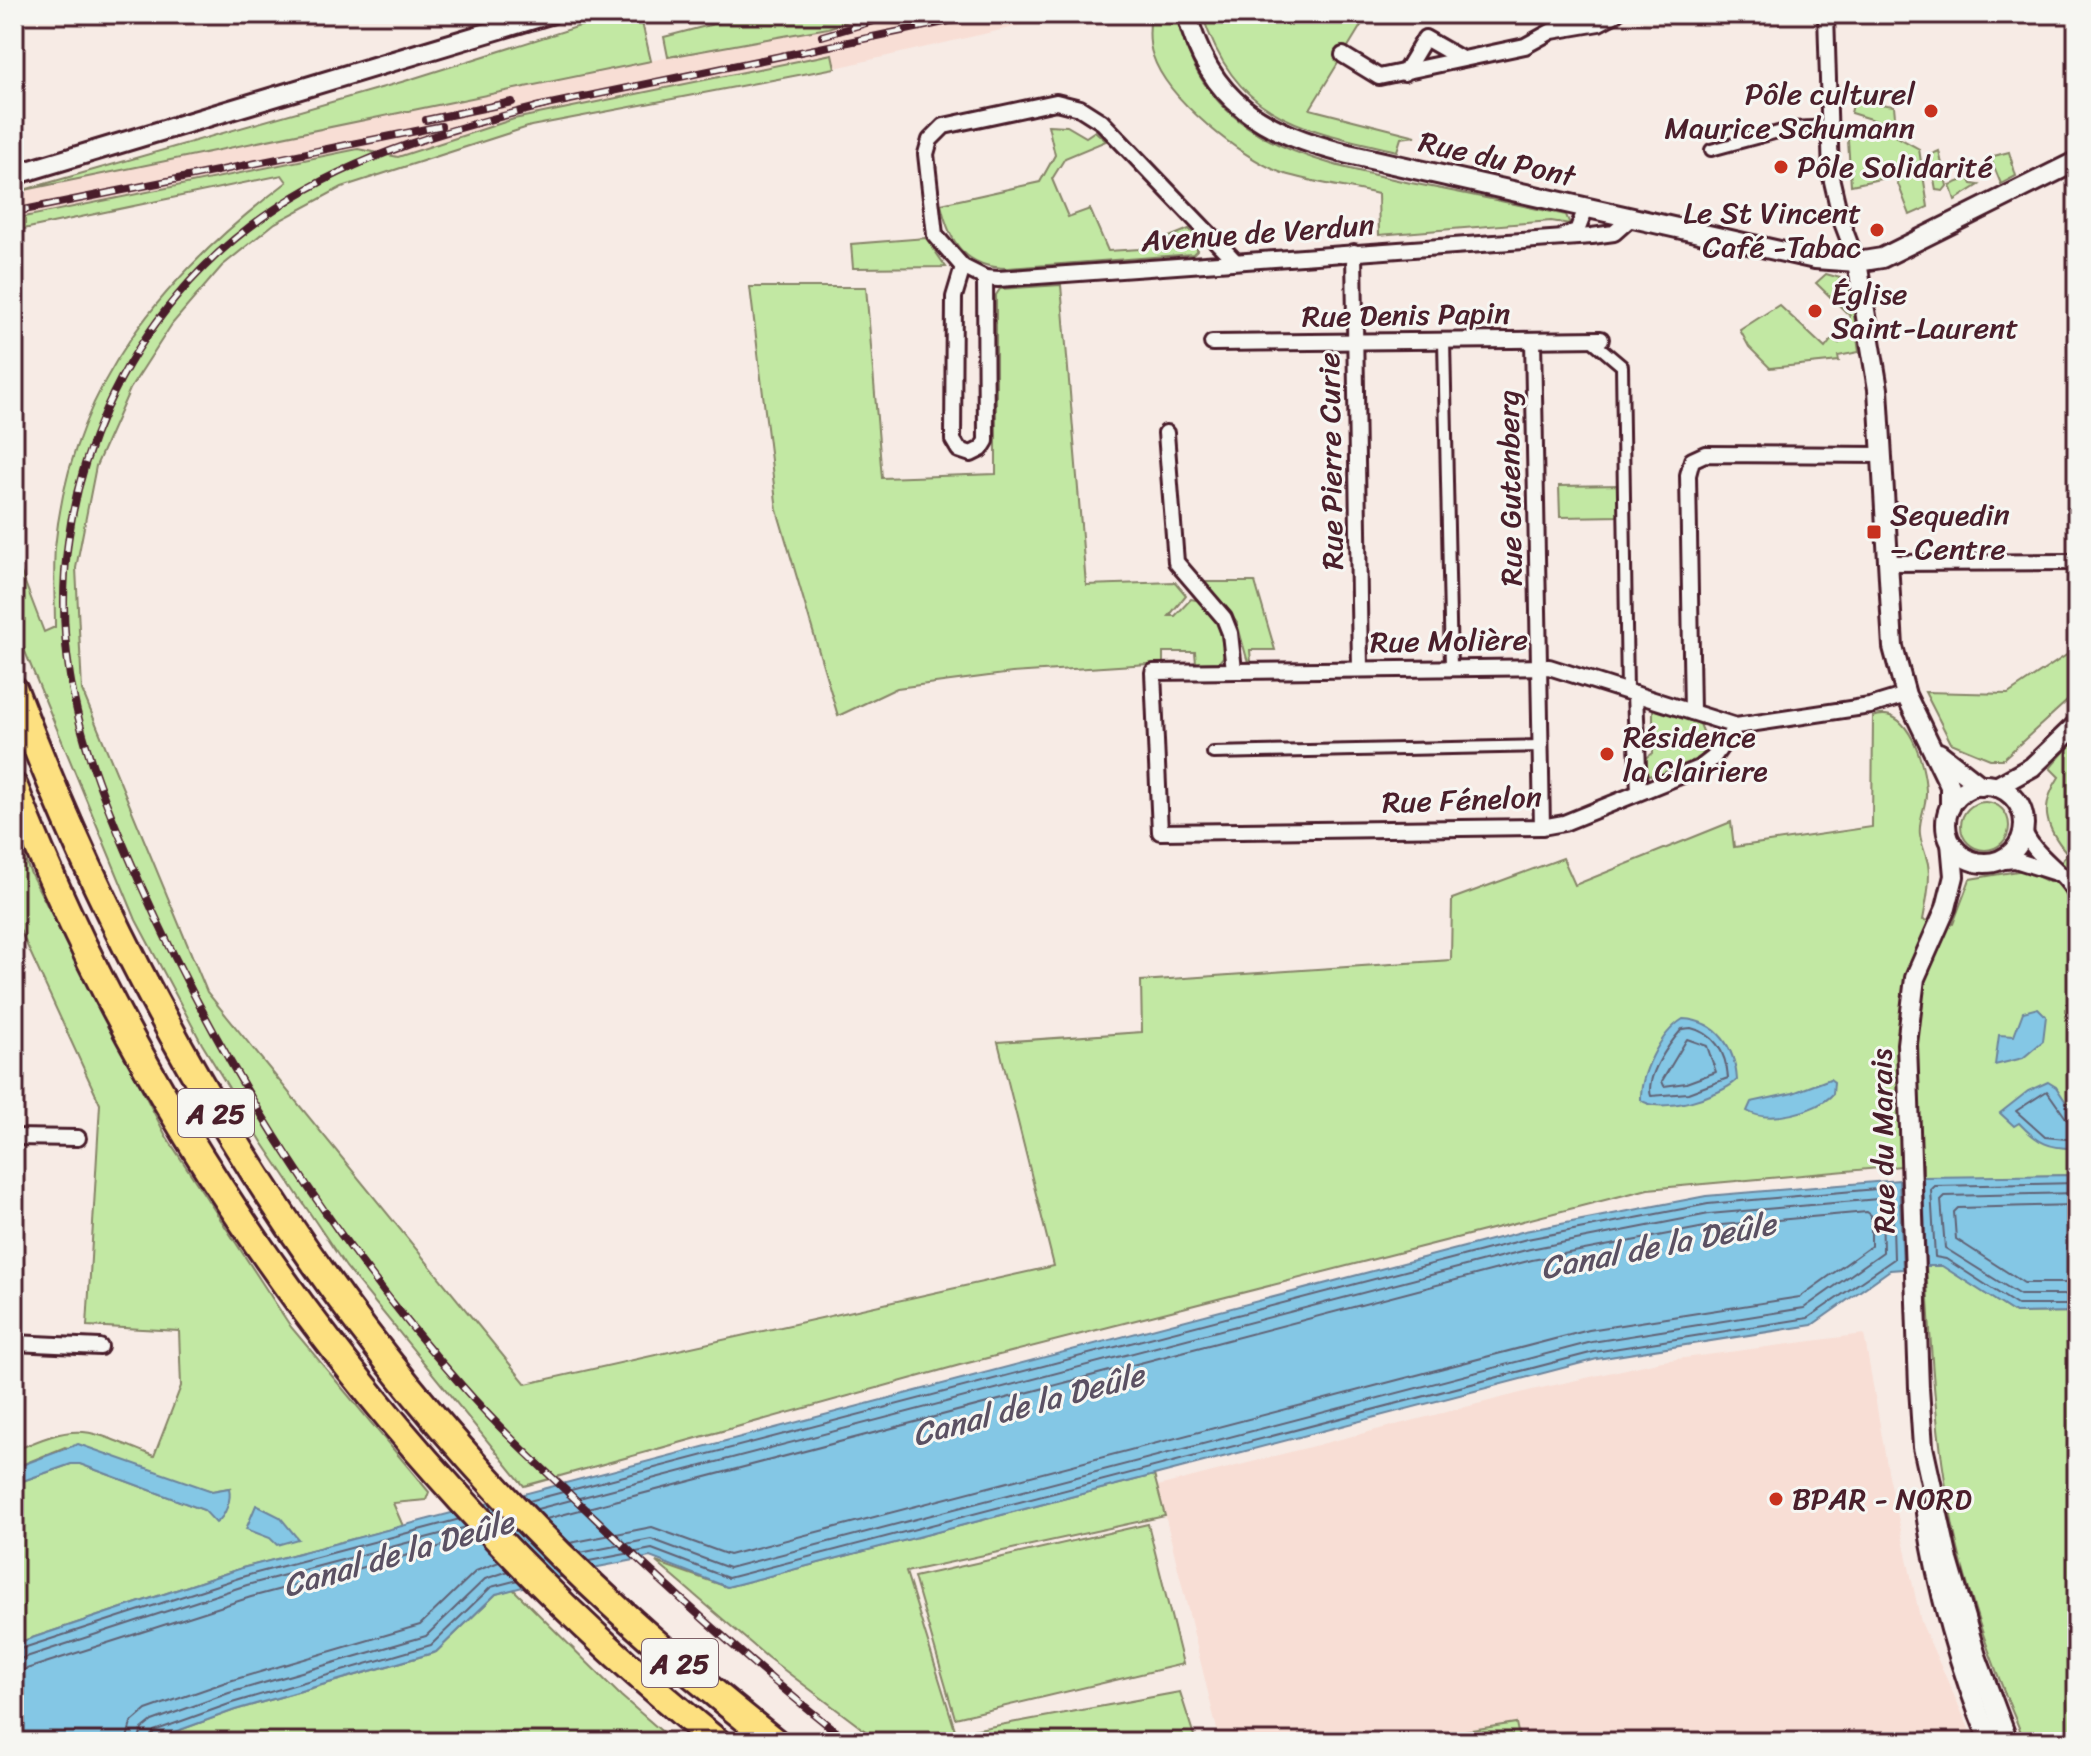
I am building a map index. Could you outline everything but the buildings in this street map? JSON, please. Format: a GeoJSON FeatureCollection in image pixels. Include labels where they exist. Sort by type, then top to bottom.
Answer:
{"type":"FeatureCollection","features":[{"type":"Feature","properties":{"kind":"highway","name":"A 25"},"geometry":{"type":"LineString","coordinates":[[14,690],[86,866],[129,956],[205,1094],[259,1181],[337,1292],[497,1489],[587,1582],[775,1742]]}},
{"type":"Feature","properties":{"kind":"highway","name":"A 25"},"geometry":{"type":"LineString","coordinates":[[14,787],[95,966],[196,1149],[311,1318],[458,1498],[548,1592],[717,1742]]}},
{"type":"Feature","properties":{"kind":"street"},"geometry":{"type":"LineString","coordinates":[[14,175],[550,14]]}},
{"type":"Feature","properties":{"kind":"street","name":"Rue du Pont"},"geometry":{"type":"LineString","coordinates":[[1187,14],[1200,54],[1220,86],[1248,113],[1282,134],[1348,154],[1805,257],[1857,262],[1893,254],[2077,160]]}},
{"type":"Feature","properties":{"kind":"street"},"geometry":{"type":"LineString","coordinates":[[1343,55],[1379,77],[1525,46],[1552,31],[1599,23],[1616,14]]}},
{"type":"Feature","properties":{"kind":"street"},"geometry":{"type":"LineString","coordinates":[[1826,14],[1834,193],[1857,262],[1878,389],[1893,647],[1906,695],[1935,749],[1950,786],[1946,826],[1951,843],[1963,856],[1989,862],[2015,860],[2060,875]]}},
{"type":"Feature","properties":{"kind":"street"},"geometry":{"type":"LineString","coordinates":[[1404,73],[1425,38],[1460,58]]}},
{"type":"Feature","properties":{"kind":"street"},"geometry":{"type":"LineString","coordinates":[[963,267],[954,297],[953,440],[959,450],[971,454],[981,449],[986,441],[985,278],[963,267],[935,235],[926,154],[930,140],[944,126],[1056,102],[1080,108],[1102,122],[1235,261]]}},
{"type":"Feature","properties":{"kind":"street"},"geometry":{"type":"LineString","coordinates":[[1711,150],[1793,128],[1830,126]]}},
{"type":"Feature","properties":{"kind":"street"},"geometry":{"type":"LineString","coordinates":[[1560,237],[1577,231],[1586,208]]}},
{"type":"Feature","properties":{"kind":"street","name":"Avenue de Verdun"},"geometry":{"type":"LineString","coordinates":[[985,278],[1614,233],[1631,218]]}},
{"type":"Feature","properties":{"kind":"street","name":"Rue Pierre Curie"},"geometry":{"type":"LineString","coordinates":[[1354,252],[1360,669]]}},
{"type":"Feature","properties":{"kind":"street"},"geometry":{"type":"LineString","coordinates":[[1596,339],[1622,366],[1631,692],[1639,792]]}},
{"type":"Feature","properties":{"kind":"street","name":"Rue Denis Papin"},"geometry":{"type":"LineString","coordinates":[[1212,343],[1596,339]]}},
{"type":"Feature","properties":{"kind":"street","name":"Rue Gutenberg"},"geometry":{"type":"LineString","coordinates":[[1533,340],[1542,827]]}},
{"type":"Feature","properties":{"kind":"street"},"geometry":{"type":"LineString","coordinates":[[1444,341],[1451,667]]}},
{"type":"Feature","properties":{"kind":"street"},"geometry":{"type":"LineString","coordinates":[[1166,433],[1176,562],[1224,618],[1230,633],[1234,670]]}},
{"type":"Feature","properties":{"kind":"street"},"geometry":{"type":"LineString","coordinates":[[1692,712],[1688,475],[1692,460],[1705,454],[1882,455]]}},
{"type":"Feature","properties":{"kind":"street"},"geometry":{"type":"LineString","coordinates":[[1887,563],[2077,562]]}},
{"type":"Feature","properties":{"kind":"street","name":"Rue Molière"},"geometry":{"type":"LineString","coordinates":[[1160,832],[1153,672],[1539,666],[1572,672],[1736,726]]}},
{"type":"Feature","properties":{"kind":"street"},"geometry":{"type":"LineString","coordinates":[[1736,726],[1870,706],[1906,695]]}},
{"type":"Feature","properties":{"kind":"street"},"geometry":{"type":"LineString","coordinates":[[1950,808],[1965,791],[2021,776],[2077,724]]}},
{"type":"Feature","properties":{"kind":"street","name":"Rue Fénelon"},"geometry":{"type":"LineString","coordinates":[[1160,832],[1542,827],[1564,823],[1707,764],[1736,726]]}},
{"type":"Feature","properties":{"kind":"street"},"geometry":{"type":"LineString","coordinates":[[1213,753],[1541,746]]}},
{"type":"Feature","properties":{"kind":"street"},"geometry":{"type":"LineString","coordinates":[[1935,749],[1988,786],[2016,801],[2030,844],[2077,896]]}},
{"type":"Feature","properties":{"kind":"street"},"geometry":{"type":"LineString","coordinates":[[1989,862],[2016,848],[2027,791],[2048,754]]}},
{"type":"Feature","properties":{"kind":"street","name":"Rue du Marais"},"geometry":{"type":"LineString","coordinates":[[1951,843],[1955,863],[1950,900],[1913,986],[1906,1058],[1916,1327],[1924,1496],[1939,1590],[1964,1677],[1990,1742]]}},
{"type":"Feature","properties":{"kind":"street","name":"Rue du Marais"},"geometry":{"type":"LineString","coordinates":[[1950,900],[1989,862]]}},
{"type":"Feature","properties":{"kind":"street"},"geometry":{"type":"LineString","coordinates":[[14,1137],[78,1138]]}},
{"type":"Feature","properties":{"kind":"street"},"geometry":{"type":"LineString","coordinates":[[14,1343],[100,1347]]}},
{"type":"Feature","properties":{"kind":"street","name":"Rue du Marais"},"geometry":{"type":"LineString","coordinates":[[1923,1447],[1963,1615],[2008,1742]]}},
{"type":"Feature","properties":{"kind":"shaded area"},"geometry":{"type":"Polygon","coordinates":[[[869,14],[1070,14],[835,68],[832,54],[514,119],[398,157],[357,149],[14,219],[14,192],[572,75],[827,28],[869,14]]]}},
{"type":"Feature","properties":{"kind":"shaded area"},"geometry":{"type":"Polygon","coordinates":[[[1864,1334],[1888,1471],[1921,1622],[1975,1742],[1520,1742],[1516,1723],[1390,1742],[1220,1742],[1158,1486],[1532,1390],[1662,1361],[1864,1334]]]}},
{"type":"Feature","properties":{"kind":"green space"},"geometry":{"type":"Polygon","coordinates":[[[618,14],[640,14],[651,61],[20,191],[405,81],[618,14]]]}},
{"type":"Feature","properties":{"kind":"green space"},"geometry":{"type":"Polygon","coordinates":[[[752,14],[869,14],[828,28],[668,57],[664,37],[752,14]]]}},
{"type":"Feature","properties":{"kind":"green space"},"geometry":{"type":"Polygon","coordinates":[[[1151,14],[1177,14],[1190,56],[1209,89],[1233,116],[1263,136],[1296,152],[1333,164],[1566,215],[1570,224],[1551,221],[1379,235],[1378,194],[1282,173],[1227,141],[1189,108],[1161,73],[1153,56],[1149,35],[1151,14]]]}},
{"type":"Feature","properties":{"kind":"green space"},"geometry":{"type":"Polygon","coordinates":[[[1202,14],[1368,14],[1310,109],[1416,136],[1401,138],[1397,151],[1330,135],[1276,114],[1253,98],[1233,77],[1216,49],[1202,14]]]}},
{"type":"Feature","properties":{"kind":"green space"},"geometry":{"type":"Polygon","coordinates":[[[832,54],[835,68],[531,126],[342,187],[275,223],[222,266],[172,324],[130,389],[96,466],[76,568],[82,690],[207,992],[526,1384],[1054,1266],[998,1042],[1142,1032],[1141,981],[1451,960],[1452,899],[1563,858],[1575,885],[1731,822],[1734,847],[1872,827],[1873,717],[1885,715],[1905,727],[1918,752],[1925,779],[1926,797],[1920,828],[1929,878],[1923,920],[1953,924],[1970,879],[2024,870],[2049,882],[2067,853],[2054,834],[2047,816],[2049,798],[2059,777],[2050,768],[2077,737],[2077,1175],[1933,1178],[1923,1177],[1923,1164],[1648,1189],[960,1365],[524,1486],[346,1267],[262,1142],[202,1044],[136,920],[14,625],[14,554],[44,632],[55,627],[55,548],[64,490],[80,436],[102,386],[130,340],[163,296],[201,256],[287,182],[282,175],[14,231],[14,219],[358,149],[398,157],[514,119],[832,54]]]}},
{"type":"Feature","properties":{"kind":"green space"},"geometry":{"type":"Polygon","coordinates":[[[1854,100],[1894,106],[1896,127],[1851,113],[1854,100]]]}},
{"type":"Feature","properties":{"kind":"green space"},"geometry":{"type":"Polygon","coordinates":[[[1048,125],[1067,126],[1086,137],[1095,131],[1106,141],[1065,158],[1052,179],[1068,217],[1090,209],[1108,251],[1140,249],[1189,229],[1197,237],[1197,250],[1193,254],[1008,268],[993,267],[970,258],[954,241],[941,204],[1040,182],[1055,155],[1048,125]]]}},
{"type":"Feature","properties":{"kind":"green space"},"geometry":{"type":"Polygon","coordinates":[[[1847,126],[1892,134],[1919,149],[1928,207],[1910,215],[1895,176],[1851,185],[1847,126]]]}},
{"type":"Feature","properties":{"kind":"green space"},"geometry":{"type":"Polygon","coordinates":[[[1939,151],[1947,186],[1943,191],[1936,190],[1930,155],[1939,151]]]}},
{"type":"Feature","properties":{"kind":"green space"},"geometry":{"type":"Polygon","coordinates":[[[2009,152],[2016,176],[2001,184],[1990,157],[2009,152]]]}},
{"type":"Feature","properties":{"kind":"green space"},"geometry":{"type":"Polygon","coordinates":[[[1969,178],[1972,184],[1979,185],[1955,200],[1950,185],[1969,178]]]}},
{"type":"Feature","properties":{"kind":"green space"},"geometry":{"type":"Polygon","coordinates":[[[926,238],[946,267],[853,268],[851,244],[926,238]]]}},
{"type":"Feature","properties":{"kind":"green space"},"geometry":{"type":"Polygon","coordinates":[[[1826,274],[1840,278],[1850,286],[1859,352],[1838,356],[1839,361],[1770,368],[1749,347],[1740,330],[1779,305],[1825,348],[1832,339],[1839,343],[1850,316],[1816,283],[1826,274]]]}},
{"type":"Feature","properties":{"kind":"green space"},"geometry":{"type":"Polygon","coordinates":[[[1061,285],[1086,585],[1175,582],[1186,595],[1169,616],[1175,616],[1191,599],[1201,601],[1218,623],[1225,655],[1219,662],[1196,663],[1195,652],[1163,652],[1163,663],[1012,673],[897,688],[838,716],[777,510],[750,287],[866,287],[882,478],[996,474],[996,295],[1000,289],[1061,285]]]}},
{"type":"Feature","properties":{"kind":"green space"},"geometry":{"type":"Polygon","coordinates":[[[1621,485],[1622,516],[1560,517],[1559,486],[1621,485]]]}},
{"type":"Feature","properties":{"kind":"green space"},"geometry":{"type":"Polygon","coordinates":[[[1204,582],[1255,582],[1275,650],[1250,650],[1251,662],[1247,659],[1237,623],[1204,582]]]}},
{"type":"Feature","properties":{"kind":"green space"},"geometry":{"type":"Polygon","coordinates":[[[2077,648],[2077,692],[2003,759],[1990,759],[1951,743],[1925,692],[2008,694],[2077,648]]]}},
{"type":"Feature","properties":{"kind":"green space"},"geometry":{"type":"Polygon","coordinates":[[[1653,708],[1700,724],[1708,743],[1701,757],[1656,777],[1647,774],[1641,762],[1653,753],[1653,708]]]}},
{"type":"Feature","properties":{"kind":"green space"},"geometry":{"type":"Polygon","coordinates":[[[1985,802],[2002,809],[2009,826],[2002,843],[1985,850],[1968,843],[1961,826],[1968,809],[1985,802]]]}},
{"type":"Feature","properties":{"kind":"green space"},"geometry":{"type":"Polygon","coordinates":[[[14,834],[31,874],[166,1136],[291,1327],[429,1492],[426,1500],[393,1503],[403,1526],[242,1568],[14,1644],[14,1484],[71,1464],[80,1464],[204,1510],[229,1488],[212,1491],[65,1447],[14,1468],[14,1451],[71,1432],[98,1435],[154,1456],[181,1386],[179,1331],[87,1326],[100,1104],[14,917],[14,834]]]}},
{"type":"Feature","properties":{"kind":"green space"},"geometry":{"type":"Polygon","coordinates":[[[1942,1265],[2015,1313],[2077,1312],[2077,1742],[2025,1742],[1992,1659],[1964,1574],[1946,1485],[1932,1360],[1926,1266],[1942,1265]]]}},
{"type":"Feature","properties":{"kind":"green space"},"geometry":{"type":"Polygon","coordinates":[[[1154,1475],[1165,1516],[906,1572],[956,1733],[1180,1692],[1196,1742],[880,1742],[767,1657],[656,1562],[727,1587],[1154,1475]]]}},
{"type":"Feature","properties":{"kind":"green space"},"geometry":{"type":"Polygon","coordinates":[[[1148,1524],[1183,1664],[955,1718],[914,1577],[1148,1524]]]}},
{"type":"Feature","properties":{"kind":"green space"},"geometry":{"type":"Polygon","coordinates":[[[513,1589],[621,1696],[674,1742],[147,1742],[235,1710],[436,1652],[496,1594],[513,1589]]]}},
{"type":"Feature","properties":{"kind":"green space"},"geometry":{"type":"Polygon","coordinates":[[[1516,1723],[1520,1742],[1427,1742],[1426,1737],[1516,1723]]]}},
{"type":"Feature","properties":{"kind":"water"},"geometry":{"type":"Polygon","coordinates":[[[2038,1008],[2046,1016],[2043,1041],[2023,1058],[1995,1065],[1999,1035],[2014,1036],[2023,1012],[2038,1008]]]}},
{"type":"Feature","properties":{"kind":"water"},"geometry":{"type":"Polygon","coordinates":[[[1683,1019],[1706,1025],[1722,1038],[1733,1057],[1737,1080],[1718,1092],[1690,1102],[1661,1105],[1641,1100],[1644,1079],[1653,1055],[1667,1034],[1683,1019]]]}},
{"type":"Feature","properties":{"kind":"water"},"geometry":{"type":"Polygon","coordinates":[[[1830,1079],[1834,1082],[1833,1094],[1804,1111],[1767,1116],[1747,1111],[1751,1102],[1793,1093],[1830,1079]]]}},
{"type":"Feature","properties":{"kind":"water"},"geometry":{"type":"Polygon","coordinates":[[[2048,1082],[2056,1087],[2077,1119],[2077,1148],[2045,1143],[2019,1123],[2014,1126],[2000,1113],[2028,1091],[2048,1082]]]}},
{"type":"Feature","properties":{"kind":"water"},"geometry":{"type":"Polygon","coordinates":[[[2077,1175],[2077,1312],[2015,1313],[1942,1266],[1926,1266],[1923,1177],[2077,1175]]]}},
{"type":"Feature","properties":{"kind":"water","name":"Canal de la Deûle"},"geometry":{"type":"Polygon","coordinates":[[[1899,1180],[1903,1269],[1890,1270],[1812,1325],[1597,1359],[727,1587],[650,1557],[598,1567],[496,1594],[436,1652],[235,1710],[147,1742],[14,1742],[14,1644],[242,1568],[1525,1231],[1706,1196],[1899,1180]]]}},
{"type":"Feature","properties":{"kind":"water"},"geometry":{"type":"Polygon","coordinates":[[[78,1444],[212,1491],[229,1488],[230,1497],[225,1512],[216,1523],[204,1510],[80,1464],[71,1464],[14,1484],[14,1468],[78,1444]]]}},
{"type":"Feature","properties":{"kind":"water"},"geometry":{"type":"Polygon","coordinates":[[[256,1505],[280,1517],[298,1539],[277,1545],[270,1538],[246,1529],[256,1505]]]}},
{"type":"Feature","properties":{"kind":"railway"},"geometry":{"type":"LineString","coordinates":[[822,36],[897,14]]}},
{"type":"Feature","properties":{"kind":"railway"},"geometry":{"type":"LineString","coordinates":[[536,107],[983,14]]}},
{"type":"Feature","properties":{"kind":"railway"},"geometry":{"type":"LineString","coordinates":[[426,120],[512,102]]}},
{"type":"Feature","properties":{"kind":"railway"},"geometry":{"type":"LineString","coordinates":[[546,105],[409,144],[311,187],[226,246],[178,295],[138,350],[106,409],[82,473],[68,539],[64,607],[70,676],[98,782],[172,951],[206,1018],[282,1148],[368,1271],[414,1330],[511,1438],[688,1605],[783,1689],[849,1742]]}},
{"type":"Feature","properties":{"kind":"railway"},"geometry":{"type":"LineString","coordinates":[[14,212],[441,126]]}},
{"type":"Feature","properties":{"kind":"place","name":"Pôle culturel Maurice Schumann"},"geometry":{"type":"Point","coordinates":[1931,111]}},
{"type":"Feature","properties":{"kind":"place","name":"Pôle Solidarité"},"geometry":{"type":"Point","coordinates":[1781,167]}},
{"type":"Feature","properties":{"kind":"place","name":"Le St Vincent Café -Tabac"},"geometry":{"type":"Point","coordinates":[1877,230]}},
{"type":"Feature","properties":{"kind":"place","name":"Église Saint-Laurent"},"geometry":{"type":"Point","coordinates":[1815,311]}},
{"type":"Feature","properties":{"kind":"place","name":"Sequedin – Centre"},"geometry":{"type":"Point","coordinates":[1874,532]}},
{"type":"Feature","properties":{"kind":"place","name":"Résidence la Clairiere"},"geometry":{"type":"Point","coordinates":[1607,754]}},
{"type":"Feature","properties":{"kind":"place","name":"BPAR - NORD"},"geometry":{"type":"Point","coordinates":[1776,1499]}}]}
